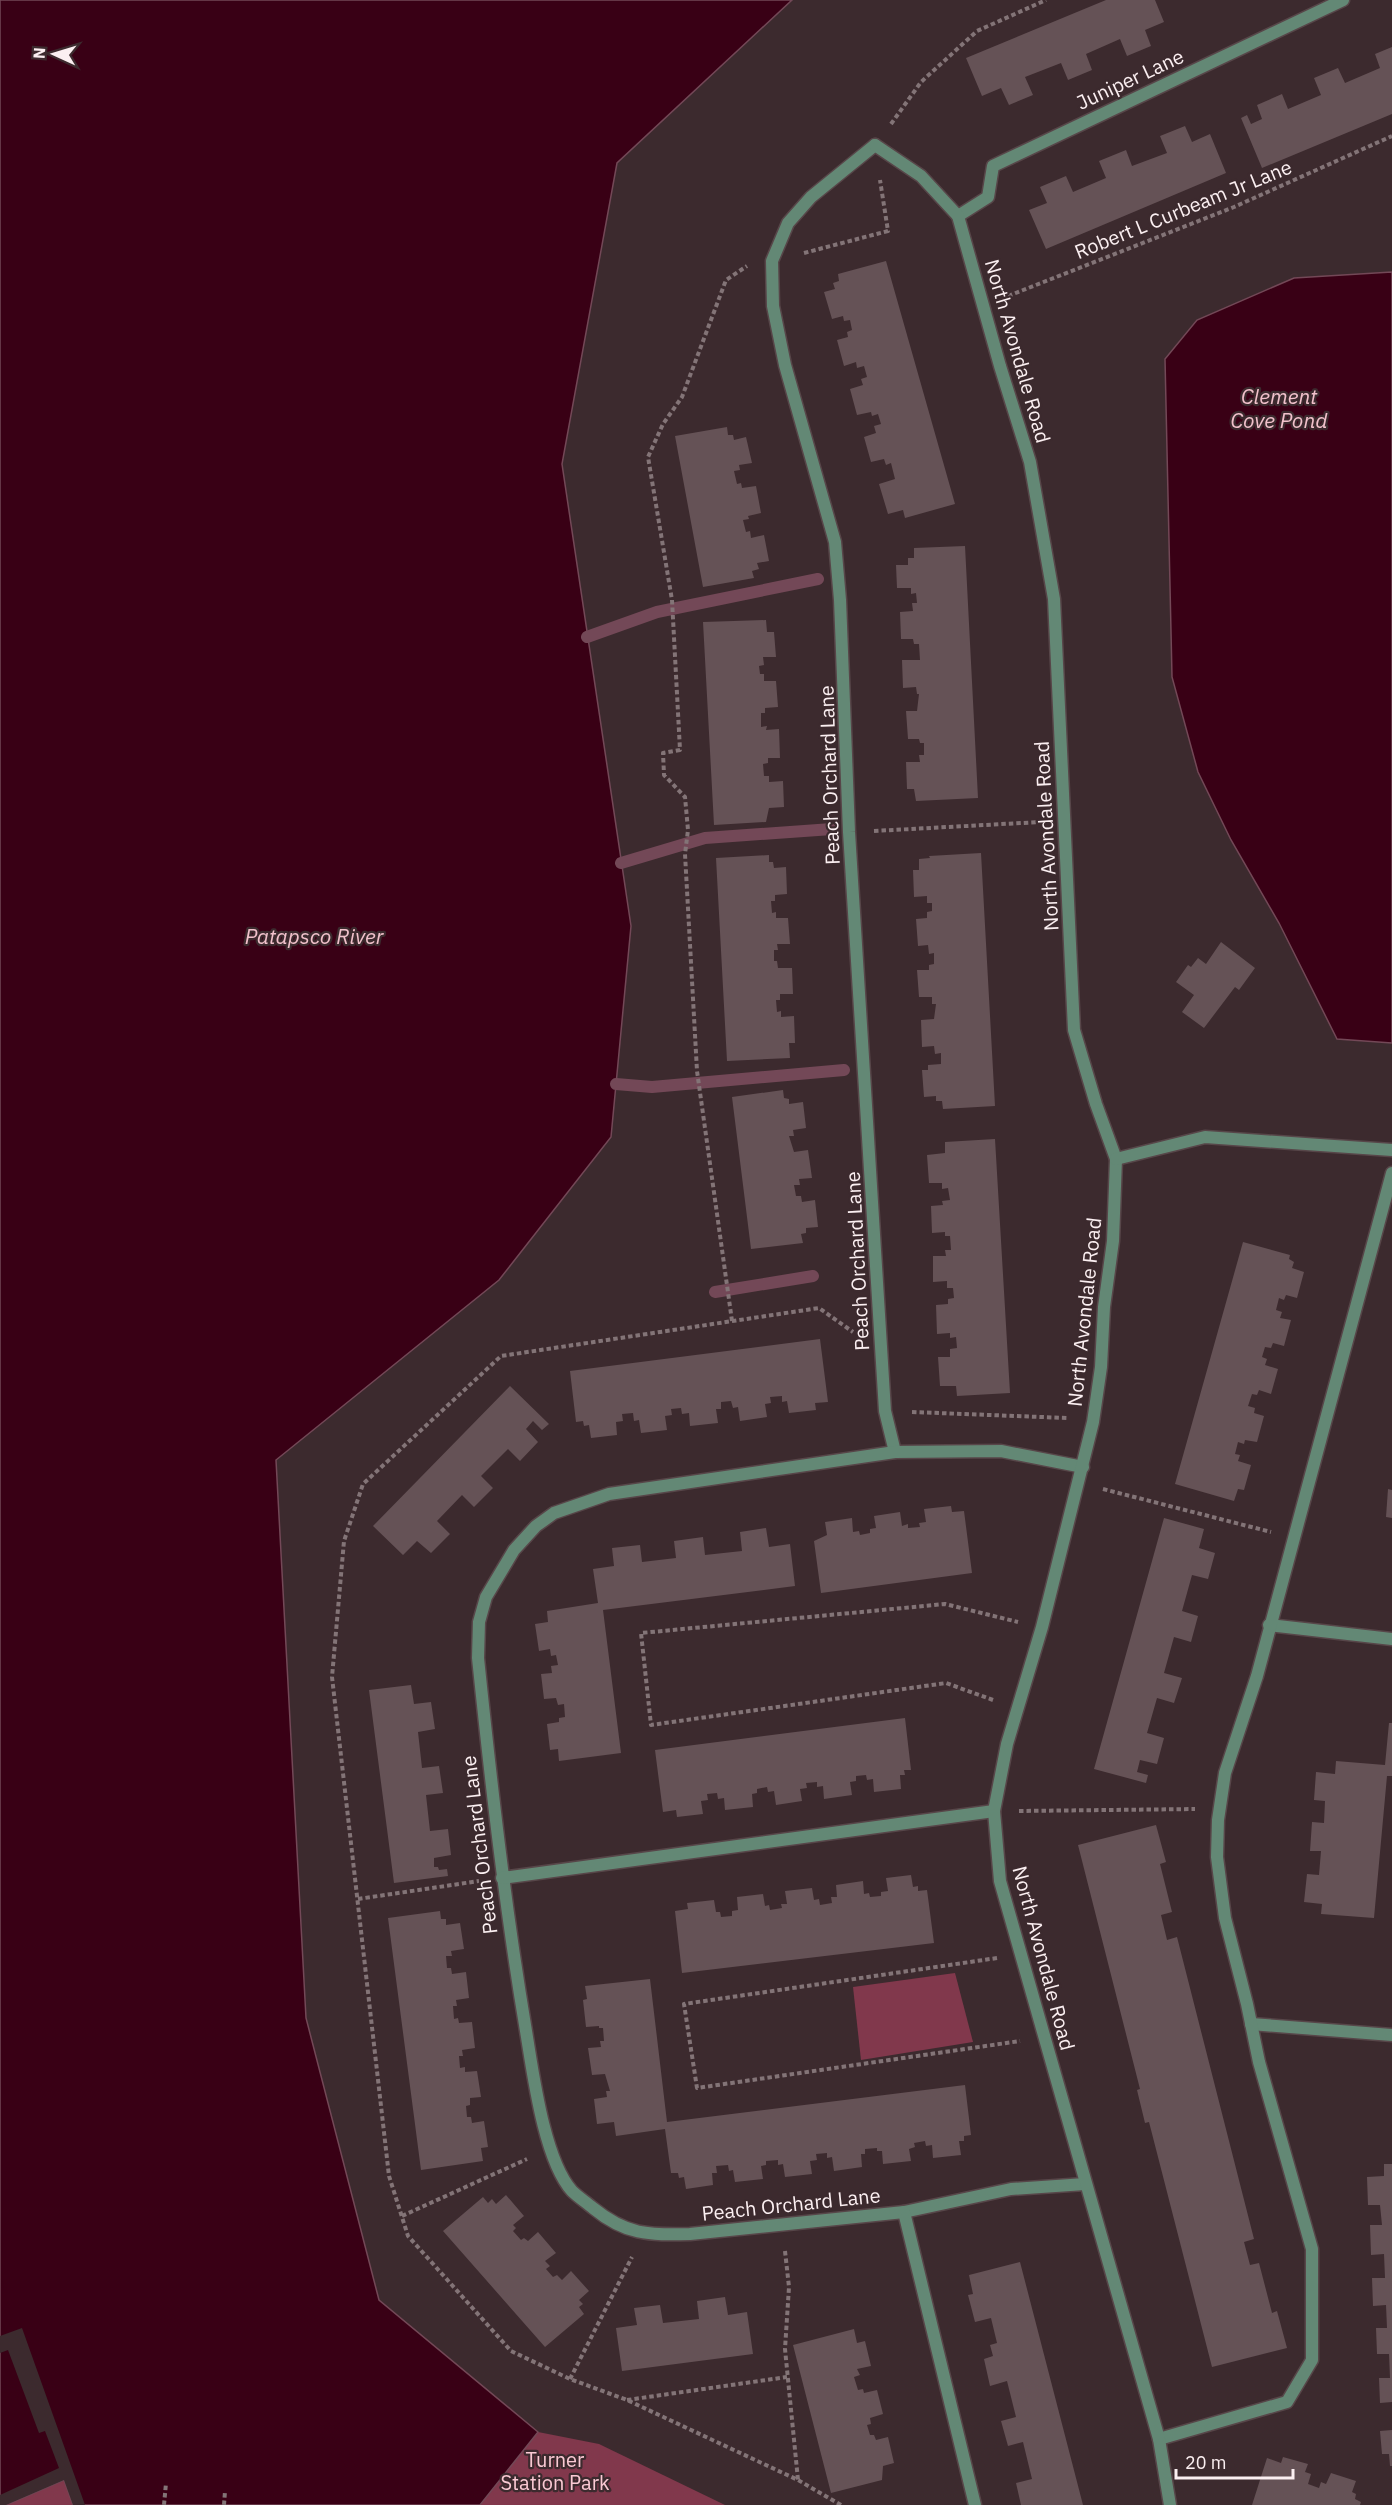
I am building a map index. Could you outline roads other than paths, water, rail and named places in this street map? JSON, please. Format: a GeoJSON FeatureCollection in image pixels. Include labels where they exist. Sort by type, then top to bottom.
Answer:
{"type":"FeatureCollection","features":[{"type":"Feature","properties":{"kind":"street","name":"Juniper Lane"},"geometry":{"type":"LineString","coordinates":[[958,216],[988,197],[993,166],[1343,0]]}},
{"type":"Feature","properties":{"kind":"street","name":"North Avondale Road"},"geometry":{"type":"LineString","coordinates":[[875,145],[921,176],[958,216],[1030,462],[1054,599],[1074,1030],[1096,1104],[1116,1159],[1113,1241],[1104,1307],[1101,1367],[1093,1422],[1080,1483],[1042,1627],[1007,1744],[994,1811],[1000,1881],[1159,2439],[1170,2505]]}},
{"type":"Feature","properties":{"kind":"street","name":"Peach Orchard Lane"},"geometry":{"type":"LineString","coordinates":[[875,145],[811,196],[788,223],[772,261],[773,306],[789,385],[835,542],[846,703],[849,832],[885,1411],[896,1452]]}},
{"type":"Feature","properties":{"kind":"street"},"geometry":{"type":"LineString","coordinates":[[1116,1159],[1205,1137],[1392,1150]]}},
{"type":"Feature","properties":{"kind":"street"},"geometry":{"type":"LineString","coordinates":[[1159,2439],[1287,2402],[1312,2361],[1312,2249],[1259,2062],[1225,1918],[1217,1857],[1220,1808],[1225,1773],[1257,1676],[1392,1173]]}},
{"type":"Feature","properties":{"kind":"street","name":"Peach Orchard Lane"},"geometry":{"type":"LineString","coordinates":[[1083,1467],[1001,1451],[896,1452],[609,1494],[554,1513],[536,1526],[514,1551],[486,1597],[479,1622],[478,1658],[502,1878],[535,2086],[556,2168],[572,2191],[610,2222],[644,2234],[690,2234],[903,2212],[1011,2189],[1085,2184]]}},
{"type":"Feature","properties":{"kind":"street"},"geometry":{"type":"LineString","coordinates":[[1269,1625],[1392,1640]]}},
{"type":"Feature","properties":{"kind":"street"},"geometry":{"type":"LineString","coordinates":[[502,1878],[994,1811]]}},
{"type":"Feature","properties":{"kind":"street"},"geometry":{"type":"LineString","coordinates":[[1251,2024],[1392,2035]]}},
{"type":"Feature","properties":{"kind":"street","name":"Peach Orchard Lane"},"geometry":{"type":"LineString","coordinates":[[903,2212],[975,2505]]}},
{"type":"Feature","properties":{"kind":"water","name":"Patapsco River"},"geometry":{"type":"Polygon","coordinates":[[[0,0],[792,0],[617,163],[562,464],[631,926],[611,1137],[499,1280],[276,1460],[306,2018],[379,2300],[538,2432],[480,2505],[73,2505],[64,2480],[6,2505],[0,2505],[0,0]]]}},
{"type":"Feature","properties":{"kind":"water","name":"Clement Cove Pond"},"geometry":{"type":"Polygon","coordinates":[[[1392,272],[1392,1043],[1337,1039],[1279,923],[1231,840],[1198,772],[1172,677],[1165,359],[1197,320],[1294,278],[1392,272]]]}},
{"type":"Feature","properties":{"kind":"waterway"},"geometry":{"type":"LineString","coordinates":[[587,637],[657,612],[818,579]]}},
{"type":"Feature","properties":{"kind":"waterway"},"geometry":{"type":"LineString","coordinates":[[621,863],[705,838],[832,829]]}},
{"type":"Feature","properties":{"kind":"waterway"},"geometry":{"type":"LineString","coordinates":[[616,1084],[652,1087],[844,1070]]}},
{"type":"Feature","properties":{"kind":"waterway"},"geometry":{"type":"LineString","coordinates":[[715,1292],[813,1276]]}},
{"type":"Feature","properties":{"kind":"park label","name":"Turner Station Park"},"geometry":{"type":"Point","coordinates":[555,2470]}}]}
